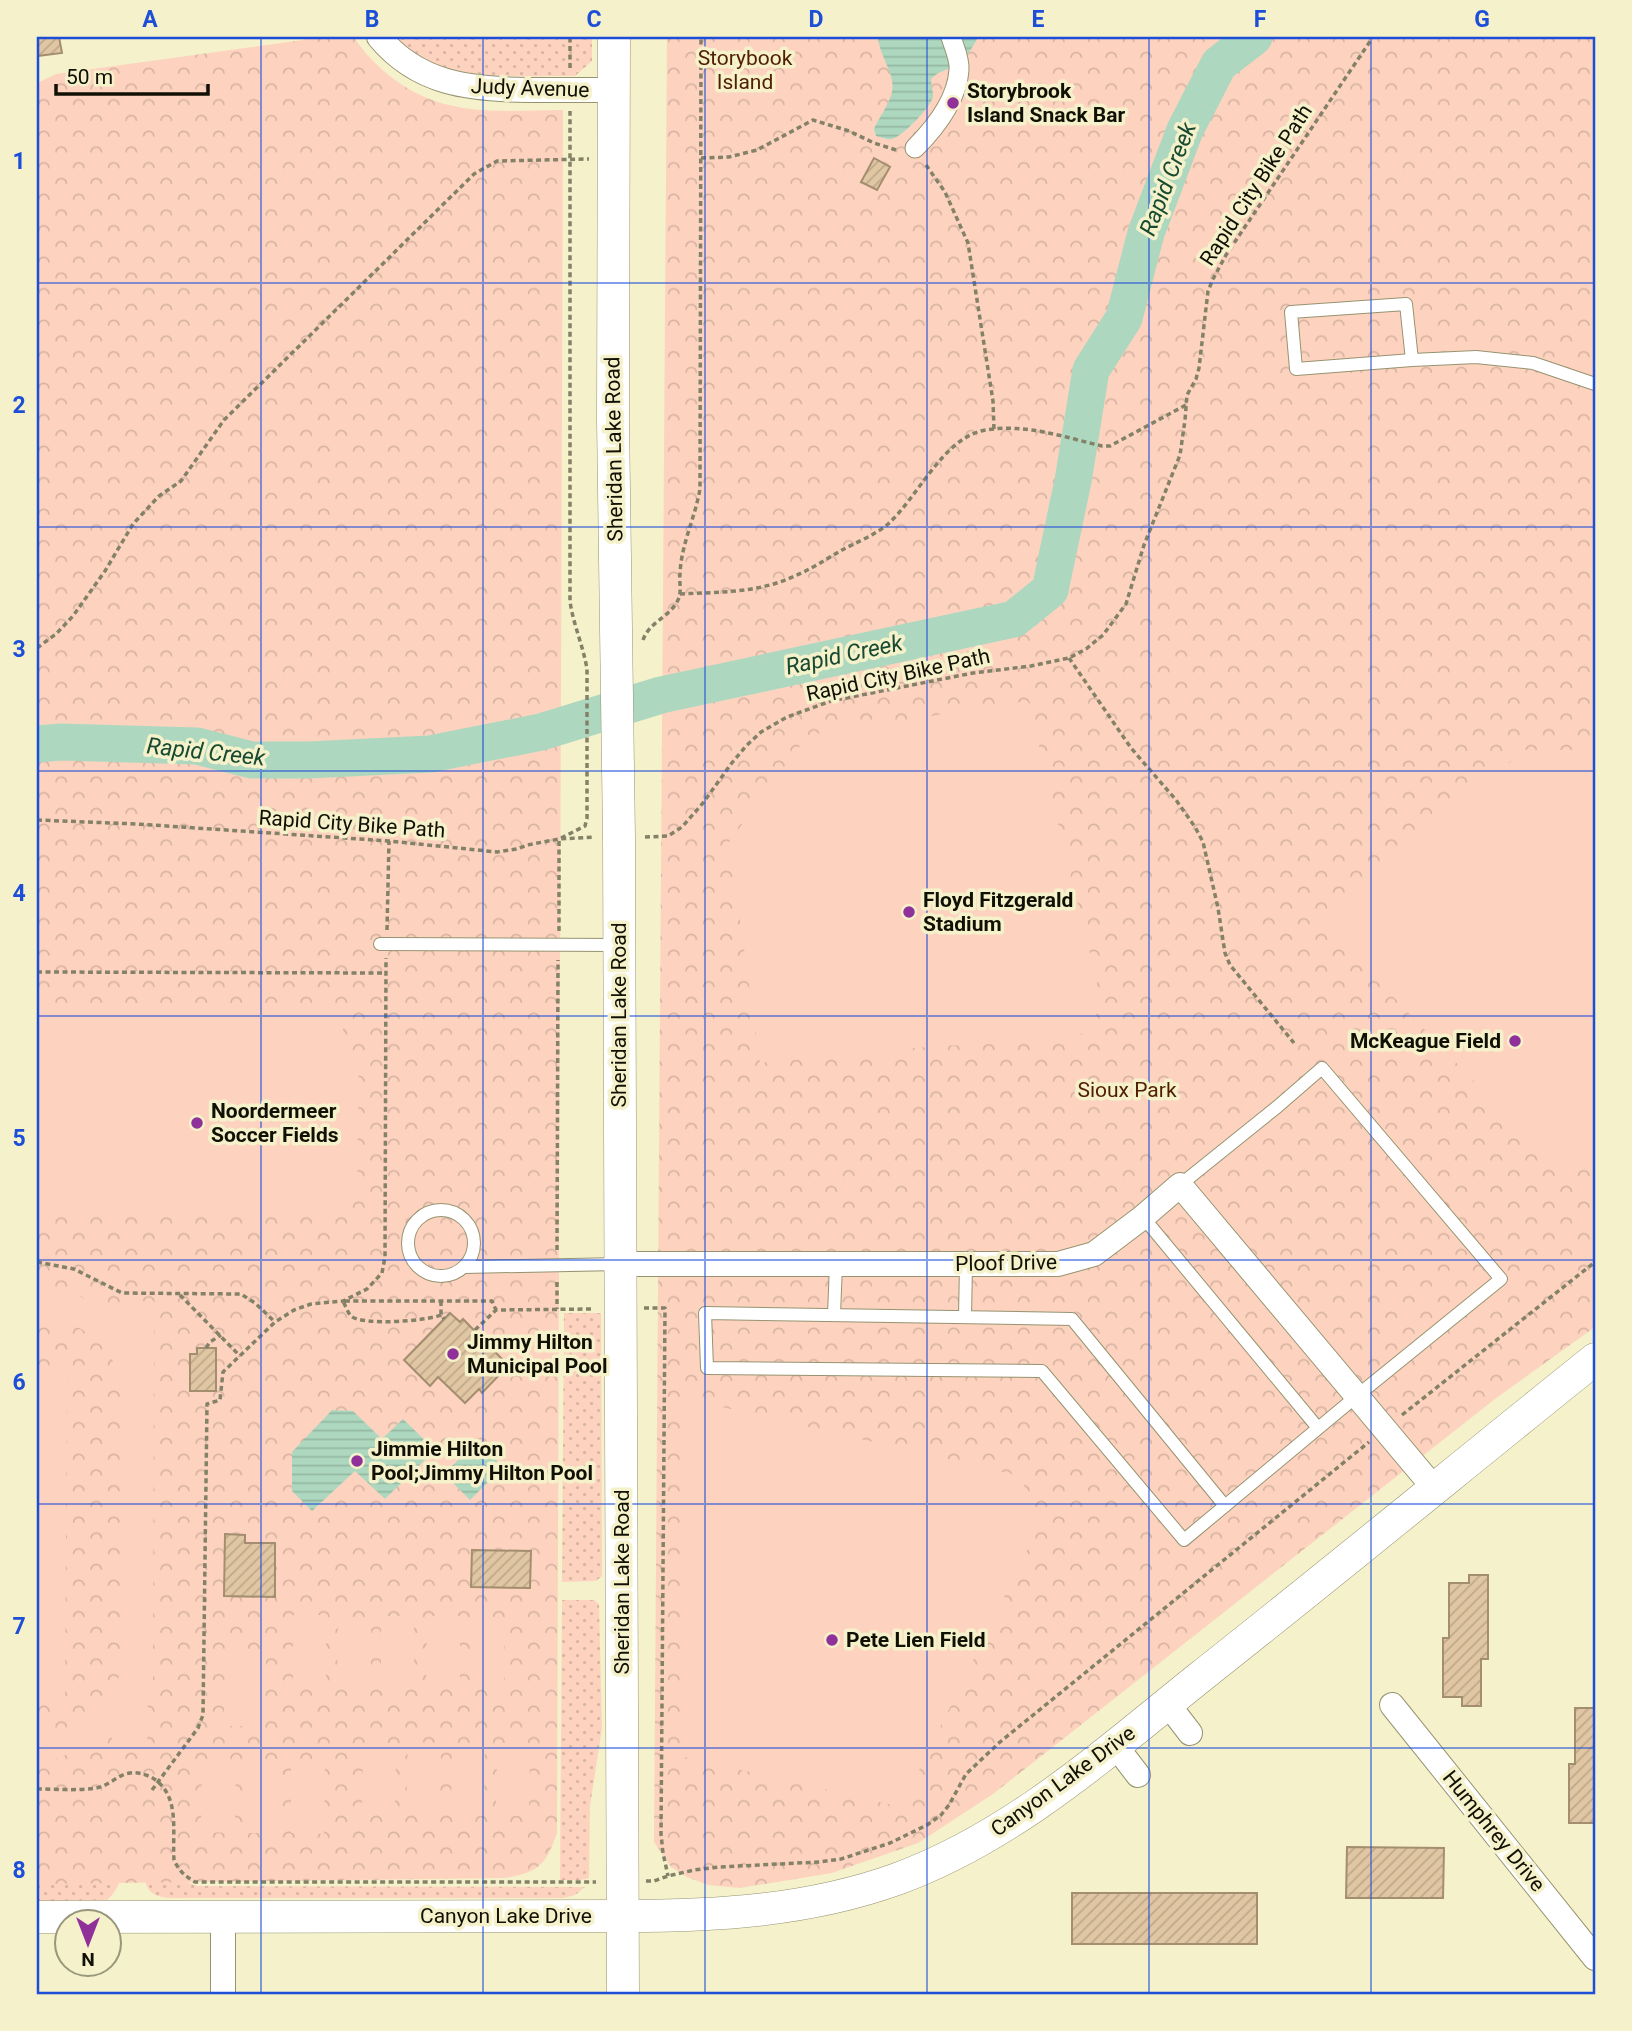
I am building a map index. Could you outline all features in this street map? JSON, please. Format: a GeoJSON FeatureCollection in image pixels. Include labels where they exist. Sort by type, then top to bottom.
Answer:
{"type":"FeatureCollection","features":[{"type":"Feature","properties":{"kind":"street","name":"Judy Avenue"},"geometry":{"type":"LineString","coordinates":[[379,37],[404,62],[424,73],[467,87],[614,90]]}},
{"type":"Feature","properties":{"kind":"street","name":"Sheridan Lake Road"},"geometry":{"type":"LineString","coordinates":[[614,37],[613,420],[629,653],[618,775],[624,1994]]}},
{"type":"Feature","properties":{"kind":"street"},"geometry":{"type":"LineString","coordinates":[[915,148],[930,133],[955,90],[959,64],[951,37]]}},
{"type":"Feature","properties":{"kind":"street"},"geometry":{"type":"LineString","coordinates":[[1180,1185],[1434,1488]]}},
{"type":"Feature","properties":{"kind":"street","name":"Ploof Drive"},"geometry":{"type":"LineString","coordinates":[[620,1264],[1058,1264],[1094,1254],[1180,1185]]}},
{"type":"Feature","properties":{"kind":"street","name":"Canyon Lake Drive"},"geometry":{"type":"LineString","coordinates":[[37,1917],[716,1914],[779,1908],[845,1895],[898,1878],[963,1850],[996,1832],[1055,1791],[1595,1360]]}},
{"type":"Feature","properties":{"kind":"street"},"geometry":{"type":"LineString","coordinates":[[1167,1703],[1190,1733]]}},
{"type":"Feature","properties":{"kind":"street","name":"Humphrey Drive"},"geometry":{"type":"LineString","coordinates":[[1392,1704],[1595,1958]]}},
{"type":"Feature","properties":{"kind":"street"},"geometry":{"type":"LineString","coordinates":[[1115,1745],[1138,1775]]}},
{"type":"Feature","properties":{"kind":"street"},"geometry":{"type":"LineString","coordinates":[[223,1916],[223,1994]]}},
{"type":"Feature","properties":{"kind":"lane"},"geometry":{"type":"LineString","coordinates":[[1412,360],[1406,304],[1291,312],[1296,369],[1476,357],[1533,363],[1595,384]]}},
{"type":"Feature","properties":{"kind":"lane"},"geometry":{"type":"LineString","coordinates":[[383,944],[619,945]]}},
{"type":"Feature","properties":{"kind":"lane"},"geometry":{"type":"LineString","coordinates":[[1180,1185],[1322,1068],[1501,1279],[1184,1540],[1042,1371],[707,1368],[705,1313],[1072,1319],[1225,1506]]}},
{"type":"Feature","properties":{"kind":"lane"},"geometry":{"type":"LineString","coordinates":[[464,1267],[474,1248],[470,1226],[453,1212],[442,1210],[422,1217],[410,1234],[408,1245],[416,1264],[434,1275],[445,1276],[464,1267],[620,1264]]}},
{"type":"Feature","properties":{"kind":"lane"},"geometry":{"type":"LineString","coordinates":[[1143,1217],[1318,1428]]}},
{"type":"Feature","properties":{"kind":"lane"},"geometry":{"type":"LineString","coordinates":[[834,1315],[836,1264]]}},
{"type":"Feature","properties":{"kind":"lane"},"geometry":{"type":"LineString","coordinates":[[965,1317],[966,1264]]}},
{"type":"Feature","properties":{"kind":"path"},"geometry":{"type":"LineString","coordinates":[[557,1310],[559,839],[585,826],[587,784],[587,669],[573,623],[570,601],[570,37]]}},
{"type":"Feature","properties":{"kind":"path"},"geometry":{"type":"LineString","coordinates":[[629,653],[648,628],[677,603],[680,594],[681,559],[700,489],[701,37]]}},
{"type":"Feature","properties":{"kind":"path","name":"Rapid City Bike Path"},"geometry":{"type":"LineString","coordinates":[[37,820],[389,841],[497,852],[559,839],[668,836],[682,827],[703,803],[746,746],[761,732],[787,717],[831,701],[973,673],[1069,659],[1103,635],[1126,604],[1144,545],[1180,455],[1186,395],[1199,368],[1205,308],[1213,279],[1226,255],[1373,37]]}},
{"type":"Feature","properties":{"kind":"path"},"geometry":{"type":"LineString","coordinates":[[700,158],[729,157],[757,150],[813,120],[849,131],[885,147],[897,150],[915,148],[945,192],[968,243],[993,401],[994,430]]}},
{"type":"Feature","properties":{"kind":"path"},"geometry":{"type":"LineString","coordinates":[[37,648],[56,634],[73,616],[106,571],[133,524],[159,496],[181,481],[224,420],[474,174],[497,161],[592,159]]}},
{"type":"Feature","properties":{"kind":"path"},"geometry":{"type":"LineString","coordinates":[[680,594],[768,586],[800,573],[888,523],[954,447],[973,434],[1007,429],[1051,434],[1110,446],[1185,405]]}},
{"type":"Feature","properties":{"kind":"path"},"geometry":{"type":"LineString","coordinates":[[1069,659],[1131,748],[1176,800],[1195,827],[1203,842],[1225,953],[1230,965],[1294,1043]]}},
{"type":"Feature","properties":{"kind":"path"},"geometry":{"type":"LineString","coordinates":[[342,1301],[367,1289],[382,1273],[385,1257],[386,973],[383,944],[389,841]]}},
{"type":"Feature","properties":{"kind":"path"},"geometry":{"type":"LineString","coordinates":[[37,972],[386,973]]}},
{"type":"Feature","properties":{"kind":"path"},"geometry":{"type":"LineString","coordinates":[[37,1262],[74,1269],[122,1293],[241,1294],[275,1321]]}},
{"type":"Feature","properties":{"kind":"path"},"geometry":{"type":"LineString","coordinates":[[37,1789],[100,1787],[119,1775],[133,1773],[158,1781],[172,1802],[174,1860],[177,1868],[195,1882],[654,1881],[694,1870],[746,1864],[841,1859],[890,1843],[941,1815],[966,1774],[1000,1742],[1385,1428],[1595,1262]]}},
{"type":"Feature","properties":{"kind":"path"},"geometry":{"type":"LineString","coordinates":[[178,1293],[240,1356]]}},
{"type":"Feature","properties":{"kind":"path"},"geometry":{"type":"LineString","coordinates":[[342,1301],[351,1316],[362,1321],[428,1320],[442,1317],[441,1301]]}},
{"type":"Feature","properties":{"kind":"path"},"geometry":{"type":"LineString","coordinates":[[152,1790],[198,1728],[203,1715],[207,1404],[220,1400],[223,1372],[275,1321],[311,1304],[342,1301],[492,1301],[496,1310]]}},
{"type":"Feature","properties":{"kind":"path"},"geometry":{"type":"LineString","coordinates":[[475,1330],[496,1310],[664,1308],[661,1834],[668,1875]]}},
{"type":"Feature","properties":{"kind":"path"},"geometry":{"type":"LineString","coordinates":[[206,1348],[221,1335]]}},
{"type":"Feature","properties":{"kind":"green space"},"geometry":{"type":"Polygon","coordinates":[[[304,37],[354,37],[372,60],[395,80],[435,101],[477,110],[563,110],[557,1833],[549,1853],[539,1866],[504,1878],[37,1884],[37,83],[56,74],[303,40],[304,37]]]}},
{"type":"Feature","properties":{"kind":"green space"},"geometry":{"type":"Polygon","coordinates":[[[396,37],[592,37],[592,61],[575,76],[480,74],[435,63],[414,52],[396,37]]]}},
{"type":"Feature","properties":{"kind":"green space","name":"Sioux Park"},"geometry":{"type":"Polygon","coordinates":[[[667,37],[1595,37],[1595,1327],[1495,1399],[993,1794],[918,1843],[832,1873],[740,1888],[708,1885],[687,1877],[671,1867],[654,1842],[667,37]]]}},
{"type":"Feature","properties":{"kind":"green space","name":"Floyd Fitzgerald Stadium"},"geometry":{"type":"Polygon","coordinates":[[[1028,701],[1097,982],[1097,1012],[1092,1025],[1067,1041],[936,1046],[760,1063],[729,842],[808,735],[1028,701]]]}},
{"type":"Feature","properties":{"kind":"green space","name":"McKeague Field"},"geometry":{"type":"Polygon","coordinates":[[[1525,750],[1582,750],[1595,759],[1595,1167],[1551,1162],[1319,919],[1525,750]]]}},
{"type":"Feature","properties":{"kind":"green space","name":"Noordermeer Soccer Fields"},"geometry":{"type":"Polygon","coordinates":[[[37,1003],[343,1004],[343,1045],[359,1058],[357,1187],[343,1198],[342,1211],[37,1212],[37,1003]]]}},
{"type":"Feature","properties":{"kind":"green space"},"geometry":{"type":"Polygon","coordinates":[[[37,1282],[78,1295],[113,1317],[126,1302],[154,1301],[153,1687],[148,1688],[147,1749],[121,1748],[108,1734],[80,1750],[37,1765],[37,1738],[72,1725],[94,1711],[111,1693],[120,1673],[125,1643],[124,1384],[110,1355],[101,1344],[80,1328],[37,1312],[37,1282]]]}},
{"type":"Feature","properties":{"kind":"green space"},"geometry":{"type":"Polygon","coordinates":[[[564,1313],[601,1313],[602,1576],[596,1581],[562,1582],[564,1313]]]}},
{"type":"Feature","properties":{"kind":"green space"},"geometry":{"type":"Polygon","coordinates":[[[37,1369],[67,1370],[65,1704],[37,1704],[37,1369]]]}},
{"type":"Feature","properties":{"kind":"green space","name":"Pete Lien Field"},"geometry":{"type":"Polygon","coordinates":[[[683,1398],[1020,1476],[1040,1524],[901,1807],[681,1756],[683,1398]]]}},
{"type":"Feature","properties":{"kind":"green space"},"geometry":{"type":"Polygon","coordinates":[[[562,1600],[594,1600],[599,1604],[602,1728],[590,1806],[589,1878],[580,1880],[560,1880],[562,1600]]]}},
{"type":"Feature","properties":{"kind":"green space"},"geometry":{"type":"Polygon","coordinates":[[[293,1615],[326,1615],[326,1688],[293,1688],[293,1615]]]}},
{"type":"Feature","properties":{"kind":"green space"},"geometry":{"type":"Polygon","coordinates":[[[381,1616],[414,1616],[414,1688],[381,1688],[381,1616]]]}},
{"type":"Feature","properties":{"kind":"green space"},"geometry":{"type":"Polygon","coordinates":[[[427,1616],[460,1616],[460,1689],[426,1689],[427,1616]]]}},
{"type":"Feature","properties":{"kind":"green space"},"geometry":{"type":"Polygon","coordinates":[[[338,1617],[371,1617],[371,1689],[337,1689],[338,1617]]]}},
{"type":"Feature","properties":{"kind":"green space"},"geometry":{"type":"Polygon","coordinates":[[[471,1617],[504,1617],[504,1689],[471,1689],[471,1617]]]}},
{"type":"Feature","properties":{"kind":"green space"},"geometry":{"type":"Polygon","coordinates":[[[225,1651],[266,1651],[265,1726],[224,1726],[225,1651]]]}},
{"type":"Feature","properties":{"kind":"green space"},"geometry":{"type":"Polygon","coordinates":[[[408,1742],[441,1743],[440,1815],[406,1815],[408,1742]]]}},
{"type":"Feature","properties":{"kind":"green space"},"geometry":{"type":"Polygon","coordinates":[[[363,1743],[396,1743],[395,1815],[362,1815],[363,1743]]]}},
{"type":"Feature","properties":{"kind":"green space"},"geometry":{"type":"Polygon","coordinates":[[[452,1743],[485,1743],[484,1816],[451,1815],[452,1743]]]}},
{"type":"Feature","properties":{"kind":"green space"},"geometry":{"type":"Polygon","coordinates":[[[497,1743],[530,1743],[529,1816],[496,1815],[497,1743]]]}},
{"type":"Feature","properties":{"kind":"green space"},"geometry":{"type":"Polygon","coordinates":[[[202,1760],[236,1760],[235,1833],[201,1832],[202,1760]]]}},
{"type":"Feature","properties":{"kind":"green space"},"geometry":{"type":"Polygon","coordinates":[[[246,1760],[280,1760],[280,1833],[246,1833],[246,1760]]]}},
{"type":"Feature","properties":{"kind":"green space"},"geometry":{"type":"Polygon","coordinates":[[[291,1761],[325,1761],[324,1834],[291,1833],[291,1761]]]}},
{"type":"Feature","properties":{"kind":"green space"},"geometry":{"type":"Polygon","coordinates":[[[37,1848],[121,1879],[107,1900],[37,1901],[37,1848]]]}},
{"type":"Feature","properties":{"kind":"green space"},"geometry":{"type":"Polygon","coordinates":[[[144,1877],[178,1878],[197,1886],[585,1887],[575,1895],[563,1898],[168,1898],[152,1892],[144,1877]]]}},
{"type":"Feature","properties":{"kind":"shaded area"},"geometry":{"type":"Polygon","coordinates":[[[878,37],[978,37],[964,58],[931,79],[932,100],[909,127],[892,139],[876,136],[874,129],[889,102],[893,85],[878,37]]]}},
{"type":"Feature","properties":{"kind":"shaded area","name":"Jimmie Hilton Pool;Jimmy Hilton Pool"},"geometry":{"type":"Polygon","coordinates":[[[332,1410],[353,1411],[382,1439],[403,1419],[435,1450],[385,1499],[355,1471],[312,1511],[292,1491],[292,1452],[332,1410]]]}},
{"type":"Feature","properties":{"kind":"shaded area","name":"Jimmie Hilton Pool;Jimmy Hilton Pool"},"geometry":{"type":"Polygon","coordinates":[[[483,1447],[503,1467],[470,1500],[444,1474],[465,1453],[471,1459],[483,1447]]]}},
{"type":"Feature","properties":{"kind":"building"},"geometry":{"type":"Polygon","coordinates":[[[37,37],[59,37],[62,53],[37,56],[37,37]]]}},
{"type":"Feature","properties":{"kind":"building"},"geometry":{"type":"Polygon","coordinates":[[[874,158],[890,167],[877,190],[861,182],[874,158]]]}},
{"type":"Feature","properties":{"kind":"building","name":"Jimmy Hilton Municipal Pool"},"geometry":{"type":"Polygon","coordinates":[[[450,1313],[460,1322],[463,1319],[505,1362],[501,1366],[504,1370],[482,1393],[479,1389],[465,1403],[438,1377],[430,1386],[404,1360],[450,1313]]]}},
{"type":"Feature","properties":{"kind":"building"},"geometry":{"type":"Polygon","coordinates":[[[197,1348],[216,1348],[216,1391],[190,1391],[190,1354],[197,1354],[197,1348]]]}},
{"type":"Feature","properties":{"kind":"building"},"geometry":{"type":"Polygon","coordinates":[[[225,1534],[245,1535],[245,1543],[275,1543],[275,1597],[224,1596],[225,1534]]]}},
{"type":"Feature","properties":{"kind":"building"},"geometry":{"type":"Polygon","coordinates":[[[472,1550],[531,1551],[530,1588],[471,1587],[472,1550]]]}},
{"type":"Feature","properties":{"kind":"building"},"geometry":{"type":"Polygon","coordinates":[[[1469,1575],[1488,1575],[1488,1659],[1481,1659],[1481,1706],[1462,1706],[1462,1697],[1443,1697],[1443,1638],[1449,1638],[1449,1583],[1469,1583],[1469,1575]]]}},
{"type":"Feature","properties":{"kind":"building"},"geometry":{"type":"Polygon","coordinates":[[[1575,1708],[1595,1708],[1595,1823],[1569,1823],[1569,1764],[1575,1764],[1575,1708]]]}},
{"type":"Feature","properties":{"kind":"building"},"geometry":{"type":"Polygon","coordinates":[[[1347,1847],[1444,1848],[1443,1898],[1346,1898],[1347,1847]]]}},
{"type":"Feature","properties":{"kind":"building"},"geometry":{"type":"Polygon","coordinates":[[[1072,1893],[1257,1893],[1257,1944],[1072,1944],[1072,1893]]]}},
{"type":"Feature","properties":{"kind":"waterway","name":"Rapid Creek"},"geometry":{"type":"LineString","coordinates":[[37,744],[61,742],[197,746],[252,760],[430,754],[541,732],[661,695],[1014,619],[1050,590],[1073,481],[1091,370],[1124,318],[1146,233],[1185,130],[1219,64],[1254,37]]}},
{"type":"Feature","properties":{"kind":"place","name":"Storybrook Island Snack Bar"},"geometry":{"type":"Point","coordinates":[953,103]}},
{"type":"Feature","properties":{"kind":"place","name":"Floyd Fitzgerald Stadium"},"geometry":{"type":"Point","coordinates":[909,912]}},
{"type":"Feature","properties":{"kind":"place","name":"McKeague Field"},"geometry":{"type":"Point","coordinates":[1515,1041]}},
{"type":"Feature","properties":{"kind":"place","name":"Noordermeer Soccer Fields"},"geometry":{"type":"Point","coordinates":[197,1123]}},
{"type":"Feature","properties":{"kind":"place","name":"Jimmy Hilton Municipal Pool"},"geometry":{"type":"Point","coordinates":[453,1354]}},
{"type":"Feature","properties":{"kind":"place","name":"Jimmie Hilton Pool;Jimmy Hilton Pool"},"geometry":{"type":"Point","coordinates":[357,1461]}},
{"type":"Feature","properties":{"kind":"place","name":"Pete Lien Field"},"geometry":{"type":"Point","coordinates":[832,1640]}},
{"type":"Feature","properties":{"kind":"park label","name":"Storybook Island"},"geometry":{"type":"Point","coordinates":[745,70]}}]}
